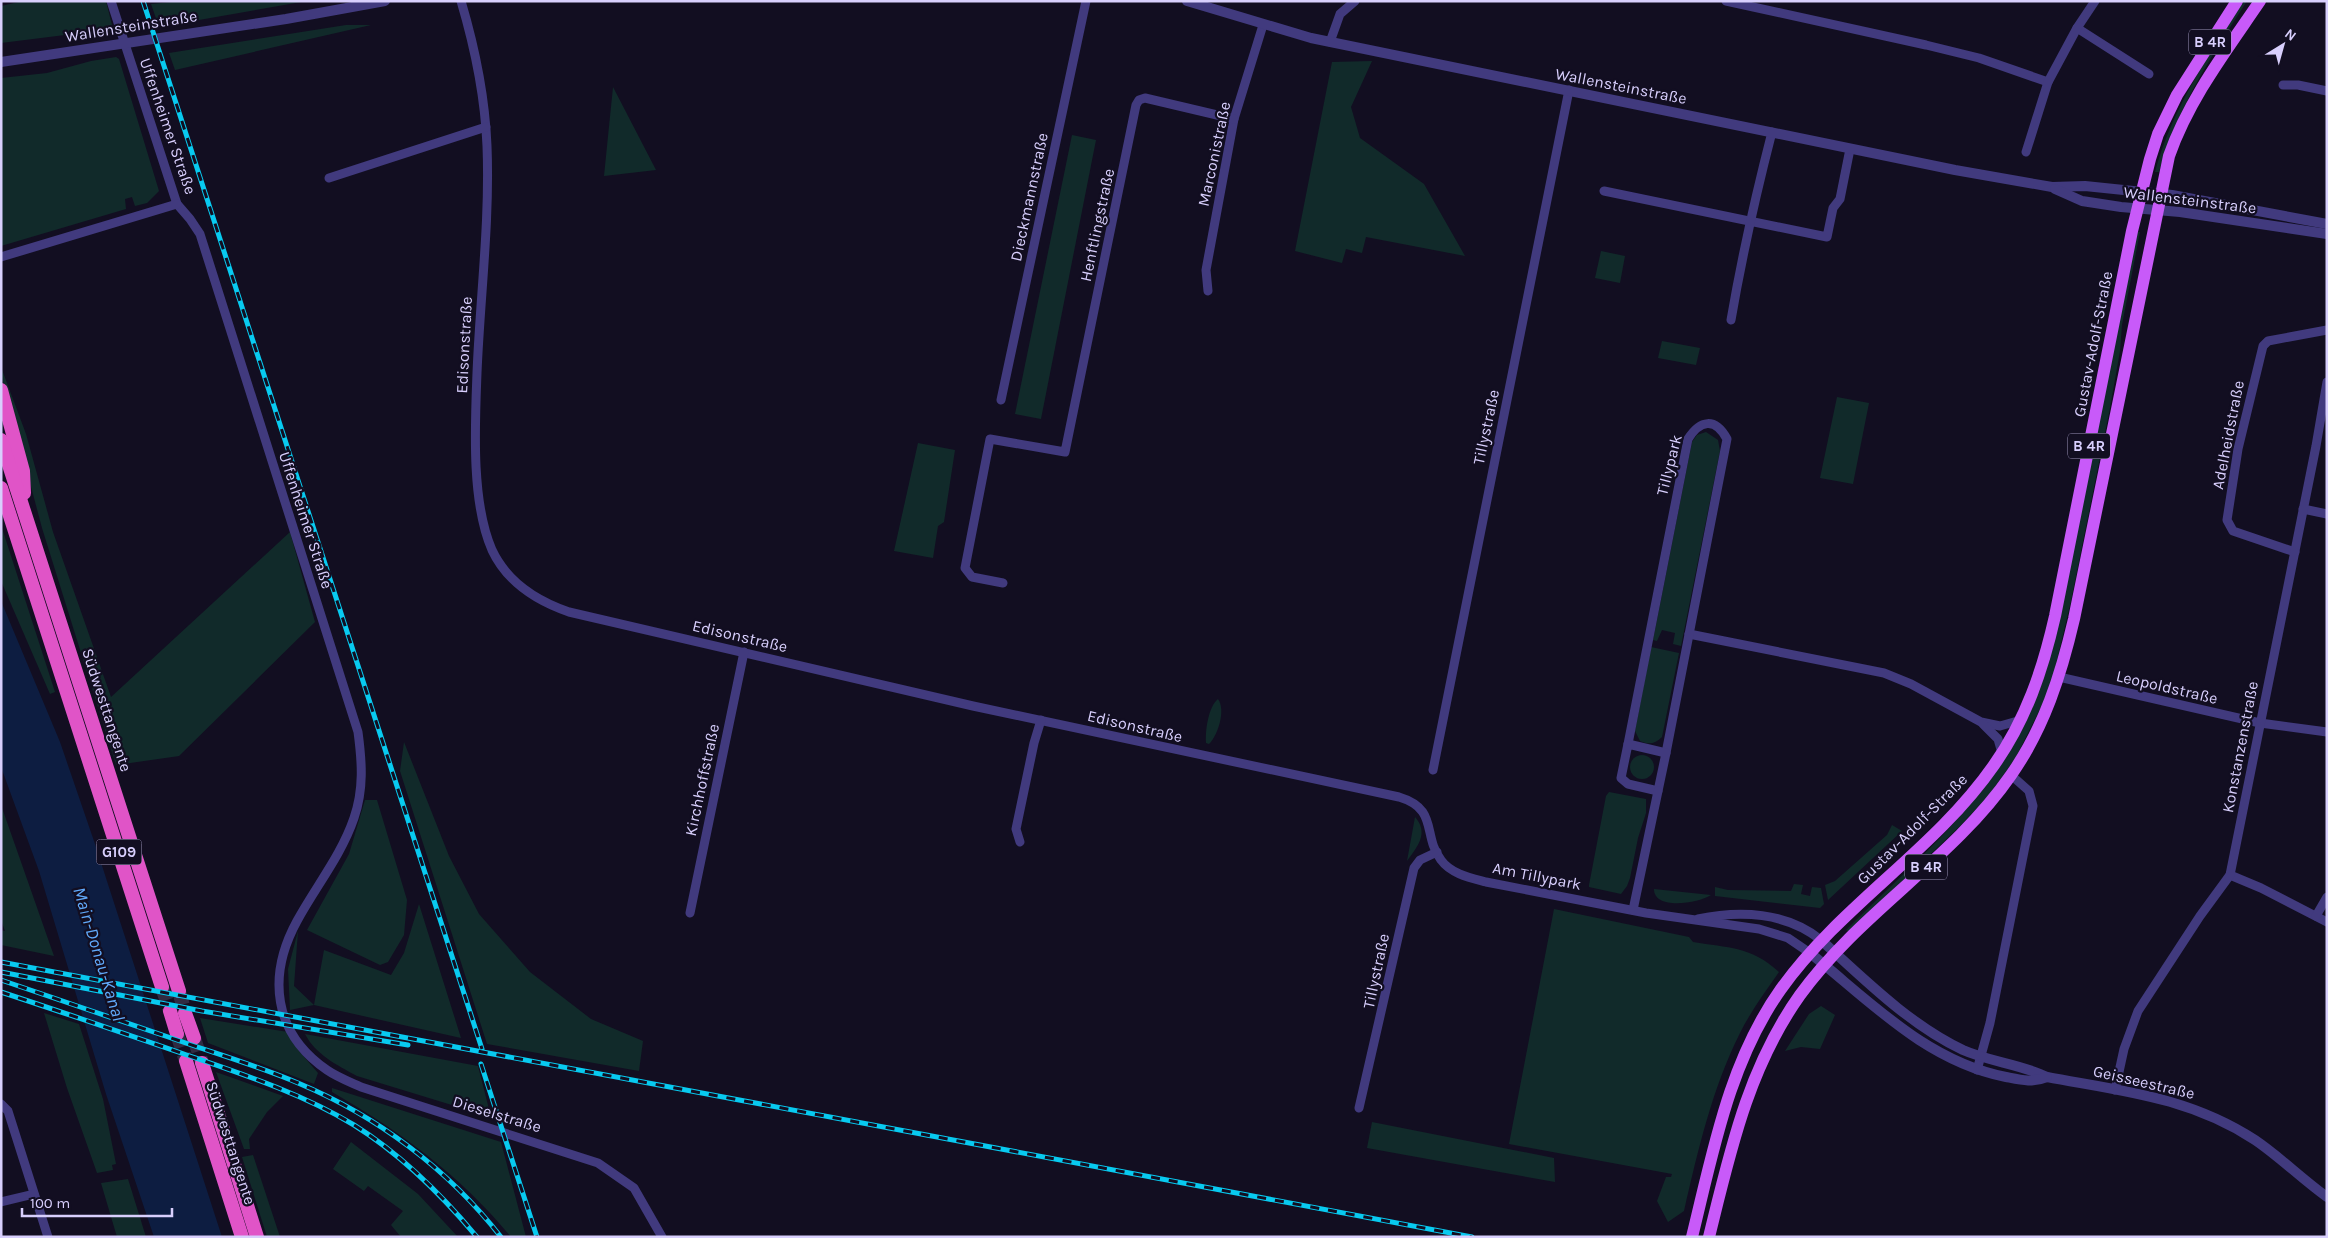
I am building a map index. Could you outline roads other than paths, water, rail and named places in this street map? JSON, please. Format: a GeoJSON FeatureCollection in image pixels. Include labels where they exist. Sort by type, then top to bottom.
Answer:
{"type":"FeatureCollection","features":[{"type":"Feature","properties":{"kind":"highway"},"geometry":{"type":"LineString","coordinates":[[1,390],[23,471],[25,509]]}},
{"type":"Feature","properties":{"kind":"highway","name":"Südwesttangente"},"geometry":{"type":"LineString","coordinates":[[1,440],[25,509],[179,991]]}},
{"type":"Feature","properties":{"kind":"highway","name":"Südwesttangente"},"geometry":{"type":"LineString","coordinates":[[1,488],[162,987]]}},
{"type":"Feature","properties":{"kind":"highway"},"geometry":{"type":"LineString","coordinates":[[1,500],[16,532]]}},
{"type":"Feature","properties":{"kind":"highway"},"geometry":{"type":"LineString","coordinates":[[170,1011],[178,1034]]}},
{"type":"Feature","properties":{"kind":"highway"},"geometry":{"type":"LineString","coordinates":[[185,1013],[194,1038]]}},
{"type":"Feature","properties":{"kind":"highway","name":"Südwesttangente"},"geometry":{"type":"LineString","coordinates":[[186,1061],[242,1237]]}},
{"type":"Feature","properties":{"kind":"highway","name":"Südwesttangente"},"geometry":{"type":"LineString","coordinates":[[202,1063],[257,1237]]}},
{"type":"Feature","properties":{"kind":"main road","name":"B 4R"},"geometry":{"type":"LineString","coordinates":[[2137,209],[2154,146],[2171,106],[2238,1]]}},
{"type":"Feature","properties":{"kind":"main road","name":"B 4R"},"geometry":{"type":"LineString","coordinates":[[1709,1237],[1743,1109],[1761,1060],[1791,1008],[1836,953],[1962,833],[2011,775],[2039,727],[2059,677],[2074,619],[2169,156],[2186,113],[2260,1]]}},
{"type":"Feature","properties":{"kind":"main road","name":"Gustav-Adolf-Straße"},"geometry":{"type":"LineString","coordinates":[[1692,1237],[1736,1071],[1766,1011],[1822,940],[1954,813],[1979,786],[2002,753],[2021,720],[2041,670],[2055,616],[2137,209]]}},
{"type":"Feature","properties":{"kind":"street","name":"Uffenheimer Straße"},"geometry":{"type":"LineString","coordinates":[[111,1],[177,204],[190,218],[200,234],[359,741],[362,766],[361,787],[354,817],[335,861],[297,921],[284,950],[278,982],[278,1000],[288,1027],[301,1046]]}},
{"type":"Feature","properties":{"kind":"street","name":"Wallensteinstraße"},"geometry":{"type":"LineString","coordinates":[[1,62],[286,19],[384,1]]}},
{"type":"Feature","properties":{"kind":"street","name":"Edisonstraße"},"geometry":{"type":"LineString","coordinates":[[461,1],[473,46],[486,127],[486,186],[478,334],[475,444],[482,508],[492,549],[510,577],[524,590],[551,605],[569,612],[973,706],[1199,756],[1374,791],[1410,800],[1418,805]]}},
{"type":"Feature","properties":{"kind":"street","name":"Dieckmannstraße"},"geometry":{"type":"LineString","coordinates":[[1001,400],[1086,1]]}},
{"type":"Feature","properties":{"kind":"street","name":"Wallensteinstraße"},"geometry":{"type":"LineString","coordinates":[[1187,1],[1263,26],[1330,42],[1850,149],[2052,187],[2085,186],[2160,194],[2327,224]]}},
{"type":"Feature","properties":{"kind":"street"},"geometry":{"type":"LineString","coordinates":[[1330,42],[1340,14],[1355,1]]}},
{"type":"Feature","properties":{"kind":"street"},"geometry":{"type":"LineString","coordinates":[[1726,1],[1979,58],[2048,82]]}},
{"type":"Feature","properties":{"kind":"street"},"geometry":{"type":"LineString","coordinates":[[2026,152],[2048,82],[2077,28],[2095,1]]}},
{"type":"Feature","properties":{"kind":"street","name":"Marconistraße"},"geometry":{"type":"LineString","coordinates":[[1208,291],[1206,270],[1234,118],[1263,26]]}},
{"type":"Feature","properties":{"kind":"street"},"geometry":{"type":"LineString","coordinates":[[2077,28],[2149,74]]}},
{"type":"Feature","properties":{"kind":"street"},"geometry":{"type":"LineString","coordinates":[[2283,85],[2298,85],[2327,91]]}},
{"type":"Feature","properties":{"kind":"street","name":"Tillystraße"},"geometry":{"type":"LineString","coordinates":[[1433,770],[1467,590],[1569,90]]}},
{"type":"Feature","properties":{"kind":"street","name":"Henftlingstraße"},"geometry":{"type":"LineString","coordinates":[[1003,584],[972,578],[965,568],[990,439],[1064,452],[1136,105],[1139,100],[1145,98],[1234,118]]}},
{"type":"Feature","properties":{"kind":"street"},"geometry":{"type":"LineString","coordinates":[[329,178],[486,127]]}},
{"type":"Feature","properties":{"kind":"street"},"geometry":{"type":"LineString","coordinates":[[1731,320],[1750,222],[1772,132]]}},
{"type":"Feature","properties":{"kind":"street"},"geometry":{"type":"LineString","coordinates":[[1604,191],[1827,237],[1833,208],[1840,199],[1850,149]]}},
{"type":"Feature","properties":{"kind":"street","name":"Wallensteinstraße"},"geometry":{"type":"LineString","coordinates":[[2052,187],[2082,201],[2327,234]]}},
{"type":"Feature","properties":{"kind":"street"},"geometry":{"type":"LineString","coordinates":[[2,258],[177,204]]}},
{"type":"Feature","properties":{"kind":"street","name":"Adelheidstraße"},"geometry":{"type":"LineString","coordinates":[[2295,552],[2233,531],[2227,520],[2238,449],[2263,346],[2268,341],[2327,330]]}},
{"type":"Feature","properties":{"kind":"street","name":"Konstanzenstraße"},"geometry":{"type":"LineString","coordinates":[[2115,1090],[2124,1049],[2138,1011],[2200,916],[2230,875],[2304,509],[2327,382]]}},
{"type":"Feature","properties":{"kind":"street","name":"Tillypark"},"geometry":{"type":"LineString","coordinates":[[1633,910],[1658,791],[1666,752],[1727,438],[1721,429],[1711,424],[1702,424],[1693,430],[1688,439],[1621,778],[1628,784],[1658,791]]}},
{"type":"Feature","properties":{"kind":"street"},"geometry":{"type":"LineString","coordinates":[[2304,509],[2327,514]]}},
{"type":"Feature","properties":{"kind":"street"},"geometry":{"type":"LineString","coordinates":[[1689,634],[1884,673],[1910,684],[1981,722],[2000,726],[2021,720]]}},
{"type":"Feature","properties":{"kind":"street","name":"Kirchhoffstraße"},"geometry":{"type":"LineString","coordinates":[[690,913],[744,652]]}},
{"type":"Feature","properties":{"kind":"street","name":"Leopoldstraße"},"geometry":{"type":"LineString","coordinates":[[2059,677],[2260,724],[2327,732]]}},
{"type":"Feature","properties":{"kind":"street"},"geometry":{"type":"LineString","coordinates":[[1020,842],[1016,828],[1034,743],[1041,720]]}},
{"type":"Feature","properties":{"kind":"street"},"geometry":{"type":"LineString","coordinates":[[1981,722],[1998,739],[2002,753]]}},
{"type":"Feature","properties":{"kind":"street"},"geometry":{"type":"LineString","coordinates":[[1628,744],[1666,752]]}},
{"type":"Feature","properties":{"kind":"street"},"geometry":{"type":"LineString","coordinates":[[1977,1070],[1990,1023],[2033,806],[2029,792],[2011,775]]}},
{"type":"Feature","properties":{"kind":"street","name":"Am Tillypark"},"geometry":{"type":"LineString","coordinates":[[1418,805],[1426,817],[1440,860],[1451,869],[1474,879],[1633,910],[1742,926],[1773,933],[1796,942],[1810,953]]}},
{"type":"Feature","properties":{"kind":"street","name":"Tillystraße"},"geometry":{"type":"LineString","coordinates":[[1359,1108],[1414,868],[1420,860],[1436,852]]}},
{"type":"Feature","properties":{"kind":"street"},"geometry":{"type":"LineString","coordinates":[[2230,875],[2327,922]]}},
{"type":"Feature","properties":{"kind":"street"},"geometry":{"type":"LineString","coordinates":[[2316,916],[2327,897]]}},
{"type":"Feature","properties":{"kind":"street","name":"Am Tillypark"},"geometry":{"type":"LineString","coordinates":[[1693,920],[1719,914],[1761,915],[1799,927],[1822,940]]}},
{"type":"Feature","properties":{"kind":"street","name":"Geisseestraße"},"geometry":{"type":"LineString","coordinates":[[1822,940],[1919,1024],[1953,1045],[1981,1057],[2037,1072],[2047,1077],[2181,1104],[2222,1121],[2266,1147],[2327,1197]]}},
{"type":"Feature","properties":{"kind":"street","name":"Geisseestraße"},"geometry":{"type":"LineString","coordinates":[[1810,953],[1917,1040],[1937,1052],[1977,1070],[2035,1082],[2047,1077]]}},
{"type":"Feature","properties":{"kind":"street","name":"Dieselstraße"},"geometry":{"type":"LineString","coordinates":[[301,1046],[328,1071],[361,1087],[598,1163],[621,1177],[634,1188],[662,1237]]}},
{"type":"Feature","properties":{"kind":"street"},"geometry":{"type":"LineString","coordinates":[[1,1104],[8,1111],[32,1180],[34,1194],[48,1237]]}},
{"type":"Feature","properties":{"kind":"street"},"geometry":{"type":"LineString","coordinates":[[1,1202],[34,1194]]}},
{"type":"Feature","properties":{"kind":"water","name":"Main-Donau-Kanal"},"geometry":{"type":"Polygon","coordinates":[[[1,601],[60,742],[95,844],[222,1237],[154,1237],[106,1094],[39,871],[1,767],[1,601]]]}},
{"type":"Feature","properties":{"kind":"tunnel"},"geometry":{"type":"LineString","coordinates":[[162,987],[170,1011]]}},
{"type":"Feature","properties":{"kind":"tunnel"},"geometry":{"type":"LineString","coordinates":[[179,991],[185,1013]]}},
{"type":"Feature","properties":{"kind":"tunnel"},"geometry":{"type":"LineString","coordinates":[[177,1034],[186,1061]]}},
{"type":"Feature","properties":{"kind":"tunnel"},"geometry":{"type":"LineString","coordinates":[[194,1038],[202,1063]]}},
{"type":"Feature","properties":{"kind":"railway"},"geometry":{"type":"LineString","coordinates":[[143,1],[482,1049]]}},
{"type":"Feature","properties":{"kind":"railway"},"geometry":{"type":"LineString","coordinates":[[1,962],[1472,1237]]}},
{"type":"Feature","properties":{"kind":"railway"},"geometry":{"type":"LineString","coordinates":[[1,972],[202,1011],[408,1045]]}},
{"type":"Feature","properties":{"kind":"railway"},"geometry":{"type":"LineString","coordinates":[[1,980],[253,1066],[327,1096],[383,1128],[434,1167],[458,1189],[501,1237]]}},
{"type":"Feature","properties":{"kind":"railway"},"geometry":{"type":"LineString","coordinates":[[1,992],[249,1077],[313,1103],[354,1125],[405,1162],[435,1191],[477,1237]]}},
{"type":"Feature","properties":{"kind":"railway"},"geometry":{"type":"LineString","coordinates":[[481,1064],[537,1237]]}}]}
